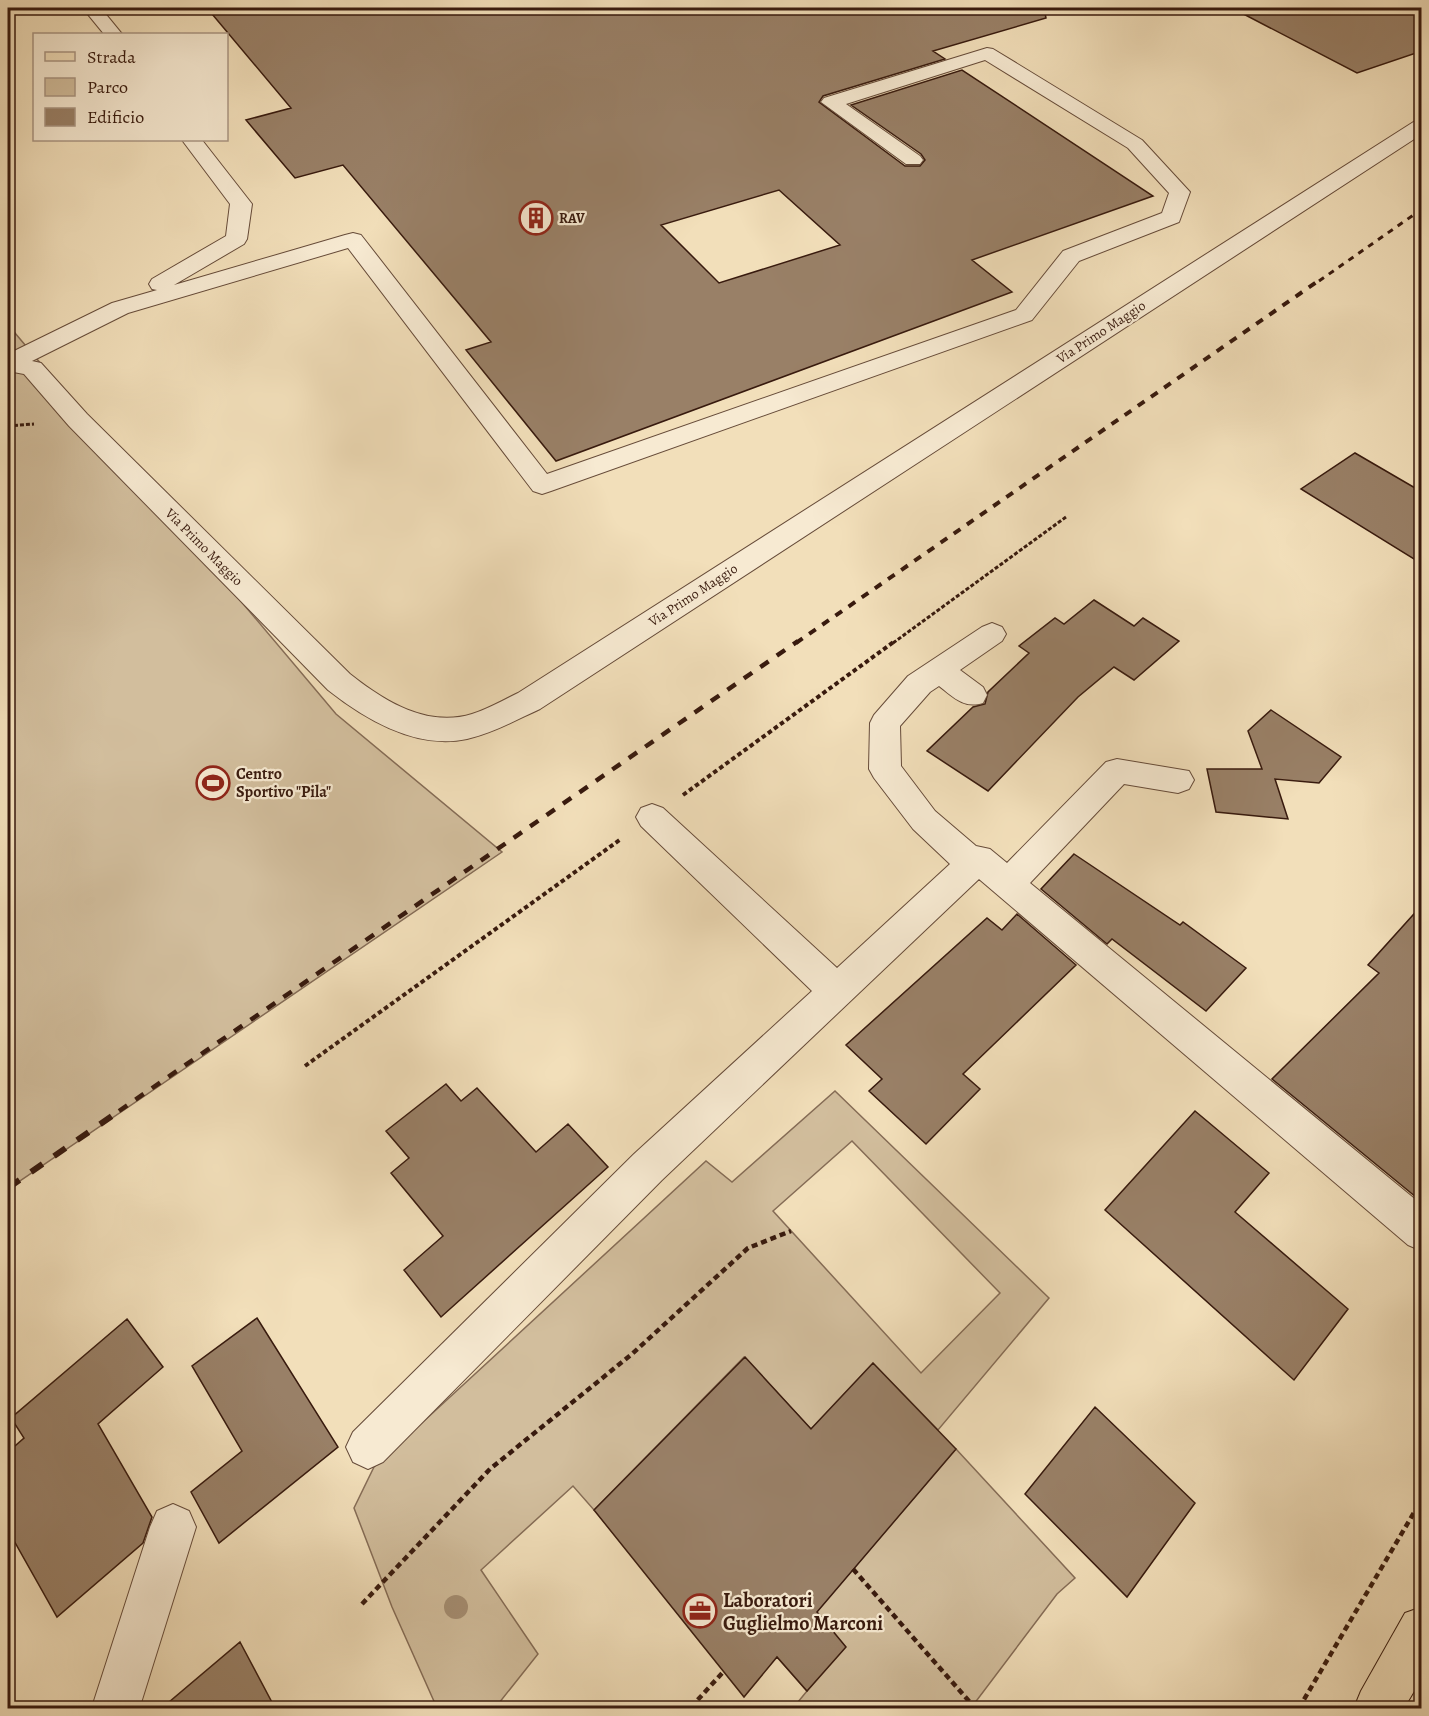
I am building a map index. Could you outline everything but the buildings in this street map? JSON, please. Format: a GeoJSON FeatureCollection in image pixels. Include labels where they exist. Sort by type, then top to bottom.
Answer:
{"type":"FeatureCollection","features":[{"type":"Feature","properties":{"kind":"main road"},"geometry":{"type":"LineString","coordinates":[[1378,1708],[1422,1630]]}},
{"type":"Feature","properties":{"kind":"street"},"geometry":{"type":"LineString","coordinates":[[96,8],[95,12],[111,33]]}},
{"type":"Feature","properties":{"kind":"street"},"geometry":{"type":"LineString","coordinates":[[120,308],[353,240],[542,485],[1024,315],[1071,256],[1171,217],[1180,192],[1135,144],[987,53],[831,102],[912,160]]}},
{"type":"Feature","properties":{"kind":"street","name":"Via Primo Maggio"},"geometry":{"type":"LineString","coordinates":[[8,364],[32,368],[78,420],[339,682],[362,702],[392,718],[425,727],[460,728],[494,717],[529,700],[1422,125]]}},
{"type":"Feature","properties":{"kind":"street"},"geometry":{"type":"LineString","coordinates":[[8,364],[120,308],[236,238],[241,204],[193,141]]}},
{"type":"Feature","properties":{"kind":"street"},"geometry":{"type":"LineString","coordinates":[[973,864],[924,820],[885,769],[885,723],[919,684],[992,634]]}},
{"type":"Feature","properties":{"kind":"street"},"geometry":{"type":"LineString","coordinates":[[939,670],[972,695]]}},
{"type":"Feature","properties":{"kind":"street"},"geometry":{"type":"LineString","coordinates":[[1008,884],[1117,771],[1178,780]]}},
{"type":"Feature","properties":{"kind":"street"},"geometry":{"type":"LineString","coordinates":[[652,817],[837,991]]}},
{"type":"Feature","properties":{"kind":"street"},"geometry":{"type":"LineString","coordinates":[[368,1447],[648,1167],[978,859],[1422,1231]]}},
{"type":"Feature","properties":{"kind":"street"},"geometry":{"type":"LineString","coordinates":[[119,1708],[117,1704],[173,1527]]}},
{"type":"Feature","properties":{"kind":"path"},"geometry":{"type":"LineString","coordinates":[[362,1604],[490,1469],[632,1354],[748,1248],[791,1231]]}},
{"type":"Feature","properties":{"kind":"path"},"geometry":{"type":"LineString","coordinates":[[1299,1708],[1422,1499]]}},
{"type":"Feature","properties":{"kind":"path"},"geometry":{"type":"LineString","coordinates":[[853,1569],[975,1708]]}},
{"type":"Feature","properties":{"kind":"path"},"geometry":{"type":"LineString","coordinates":[[693,1708],[693,1705],[724,1671]]}},
{"type":"Feature","properties":{"kind":"green space","name":"Centro Sportivo \"Pila\""},"geometry":{"type":"Polygon","coordinates":[[[15,333],[336,714],[502,852],[8,1189],[8,336],[15,333]]]}},
{"type":"Feature","properties":{"kind":"green space"},"geometry":{"type":"Polygon","coordinates":[[[835,1091],[1049,1298],[938,1430],[873,1363],[811,1429],[744,1357],[594,1510],[573,1486],[481,1570],[538,1654],[495,1708],[437,1708],[392,1607],[354,1508],[374,1467],[706,1161],[732,1182],[835,1091]],[[852,1141],[773,1211],[921,1373],[1000,1293],[852,1141]]]}},
{"type":"Feature","properties":{"kind":"green space"},"geometry":{"type":"Polygon","coordinates":[[[956,1449],[1075,1578],[1057,1594],[971,1708],[793,1708],[807,1691],[777,1657],[956,1449]]]}},
{"type":"Feature","properties":{"kind":"railway"},"geometry":{"type":"LineString","coordinates":[[1319,281],[1422,209]]}},
{"type":"Feature","properties":{"kind":"railway"},"geometry":{"type":"LineString","coordinates":[[796,643],[1321,279]]}},
{"type":"Feature","properties":{"kind":"railway"},"geometry":{"type":"LineString","coordinates":[[119,1111],[798,641]]}},
{"type":"Feature","properties":{"kind":"railway"},"geometry":{"type":"LineString","coordinates":[[8,1188],[122,1109]]}},
{"type":"Feature","properties":{"kind":"place","name":"RAV"},"geometry":{"type":"Point","coordinates":[536,218]}},
{"type":"Feature","properties":{"kind":"place","name":"Centro Sportivo \"Pila\""},"geometry":{"type":"Point","coordinates":[213,783]}},
{"type":"Feature","properties":{"kind":"place","name":"Laboratori Guglielmo Marconi"},"geometry":{"type":"Point","coordinates":[700,1611]}}]}
